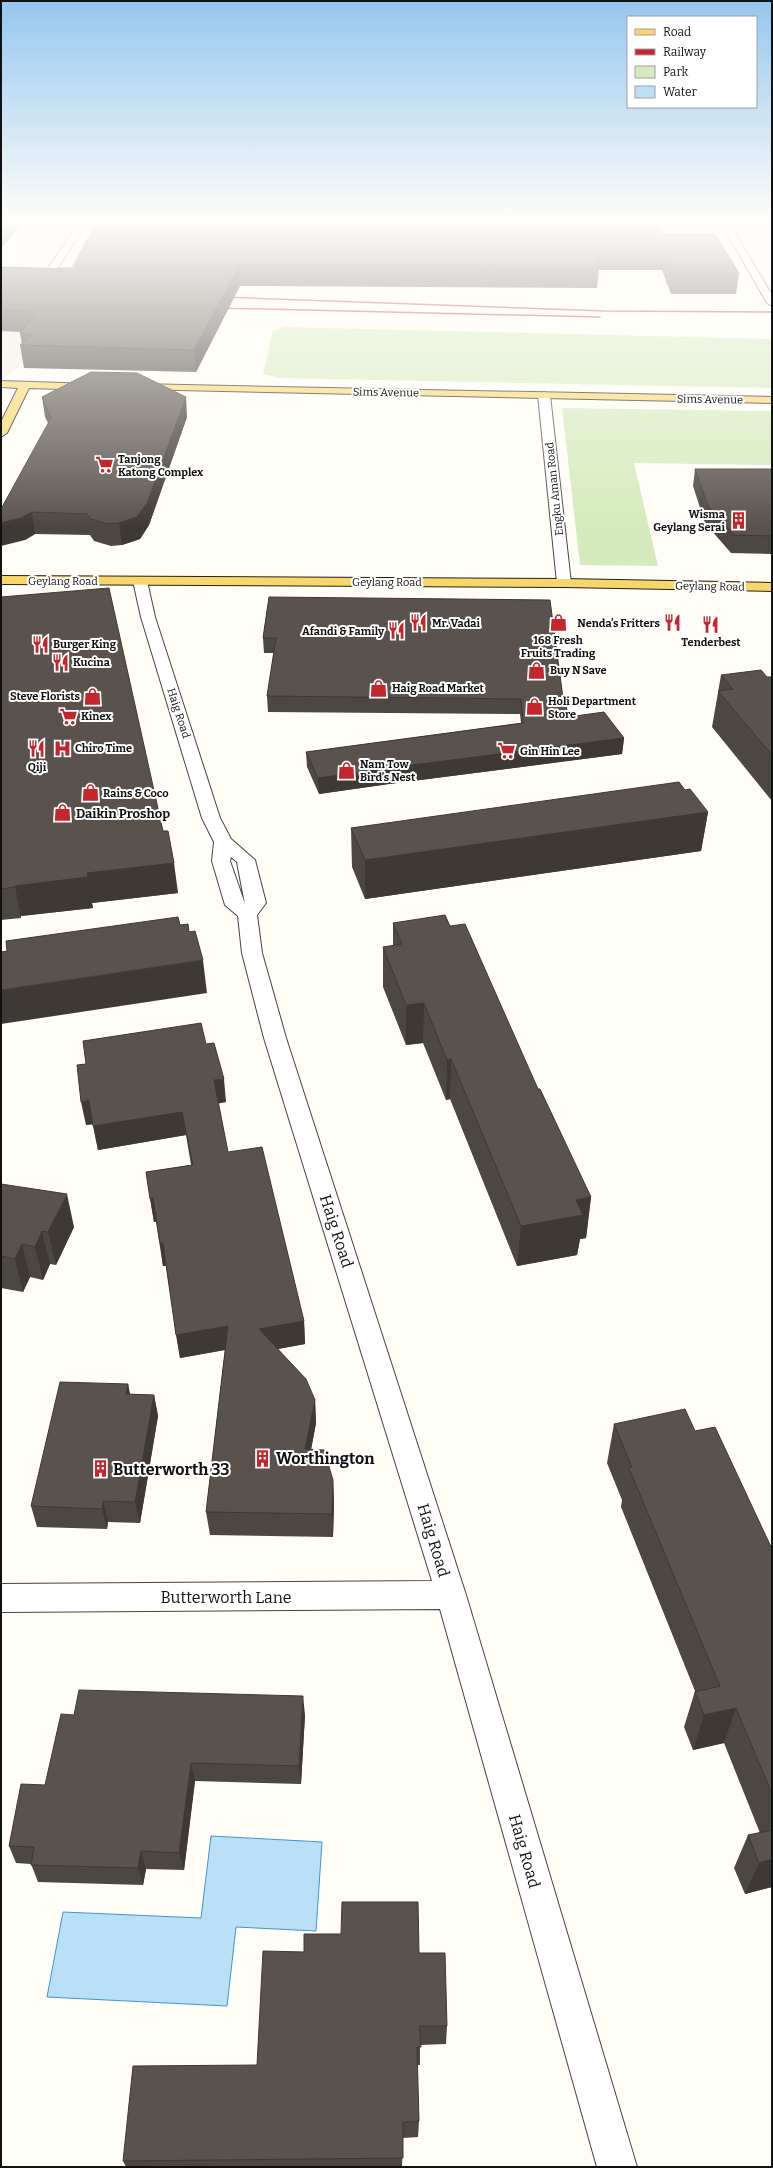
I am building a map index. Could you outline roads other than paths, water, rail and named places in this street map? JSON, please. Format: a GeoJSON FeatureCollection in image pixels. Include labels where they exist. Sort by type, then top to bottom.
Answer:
{"type":"FeatureCollection","features":[{"type":"Feature","properties":{"kind":"main road"},"geometry":{"type":"LineString","coordinates":[[1,384],[103,387]]}},
{"type":"Feature","properties":{"kind":"main road"},"geometry":{"type":"LineString","coordinates":[[1,433],[25,385]]}},
{"type":"Feature","properties":{"kind":"main road","name":"Sims Avenue"},"geometry":{"type":"LineString","coordinates":[[127,387],[772,400]]}},
{"type":"Feature","properties":{"kind":"main road","name":"Geylang Road"},"geometry":{"type":"LineString","coordinates":[[5,582],[140,581],[564,583],[772,587]]}},
{"type":"Feature","properties":{"kind":"street","name":"Engku Aman Road"},"geometry":{"type":"LineString","coordinates":[[544,395],[564,583]]}},
{"type":"Feature","properties":{"kind":"street","name":"Haig Road"},"geometry":{"type":"LineString","coordinates":[[140,581],[148,617],[211,818],[223,842],[221,861],[236,905],[247,914],[252,953],[275,1038],[366,1320],[451,1595],[617,2167]]}},
{"type":"Feature","properties":{"kind":"street","name":"Butterworth Lane"},"geometry":{"type":"LineString","coordinates":[[1,1598],[451,1595]]}},
{"type":"Feature","properties":{"kind":"water"},"geometry":{"type":"Polygon","coordinates":[[[211,1836],[322,1842],[316,1931],[236,1927],[227,2006],[47,1997],[63,1912],[201,1918],[211,1836]]]}},
{"type":"Feature","properties":{"kind":"place","name":"Tanjong Katong Complex"},"geometry":{"type":"Point","coordinates":[105,465]}},
{"type":"Feature","properties":{"kind":"place","name":"Wisma Geylang Serai"},"geometry":{"type":"Point","coordinates":[738,520]}},
{"type":"Feature","properties":{"kind":"place","name":"168 Fresh Fruits Trading"},"geometry":{"type":"Point","coordinates":[558,622]}},
{"type":"Feature","properties":{"kind":"place","name":"Mr. Vadai"},"geometry":{"type":"Point","coordinates":[419,623]}},
{"type":"Feature","properties":{"kind":"place","name":"Nenda’s Fritters"},"geometry":{"type":"Point","coordinates":[673,623]}},
{"type":"Feature","properties":{"kind":"place","name":"Tenderbest"},"geometry":{"type":"Point","coordinates":[711,624]}},
{"type":"Feature","properties":{"kind":"place","name":"Afandi & Family"},"geometry":{"type":"Point","coordinates":[397,631]}},
{"type":"Feature","properties":{"kind":"place","name":"Burger King"},"geometry":{"type":"Point","coordinates":[40,644]}},
{"type":"Feature","properties":{"kind":"place","name":"Kucina"},"geometry":{"type":"Point","coordinates":[60,662]}},
{"type":"Feature","properties":{"kind":"place","name":"Buy N Save"},"geometry":{"type":"Point","coordinates":[537,670]}},
{"type":"Feature","properties":{"kind":"place","name":"Haig Road Market"},"geometry":{"type":"Point","coordinates":[379,688]}},
{"type":"Feature","properties":{"kind":"place","name":"Steve Florists"},"geometry":{"type":"Point","coordinates":[93,696]}},
{"type":"Feature","properties":{"kind":"place","name":"Holi Department Store"},"geometry":{"type":"Point","coordinates":[535,707]}},
{"type":"Feature","properties":{"kind":"place","name":"Kinex"},"geometry":{"type":"Point","coordinates":[68,716]}},
{"type":"Feature","properties":{"kind":"place","name":"Chiro Time"},"geometry":{"type":"Point","coordinates":[62,748]}},
{"type":"Feature","properties":{"kind":"place","name":"Qiji"},"geometry":{"type":"Point","coordinates":[37,749]}},
{"type":"Feature","properties":{"kind":"place","name":"Gin Hin Lee"},"geometry":{"type":"Point","coordinates":[507,751]}},
{"type":"Feature","properties":{"kind":"place","name":"Nam Tow Bird’s Nest"},"geometry":{"type":"Point","coordinates":[347,770]}},
{"type":"Feature","properties":{"kind":"place","name":"Rains & Coco"},"geometry":{"type":"Point","coordinates":[90,793]}},
{"type":"Feature","properties":{"kind":"place","name":"Daikin Proshop"},"geometry":{"type":"Point","coordinates":[63,813]}},
{"type":"Feature","properties":{"kind":"place","name":"Worthington"},"geometry":{"type":"Point","coordinates":[263,1458]}},
{"type":"Feature","properties":{"kind":"place","name":"Butterworth 33"},"geometry":{"type":"Point","coordinates":[100,1469]}}]}
